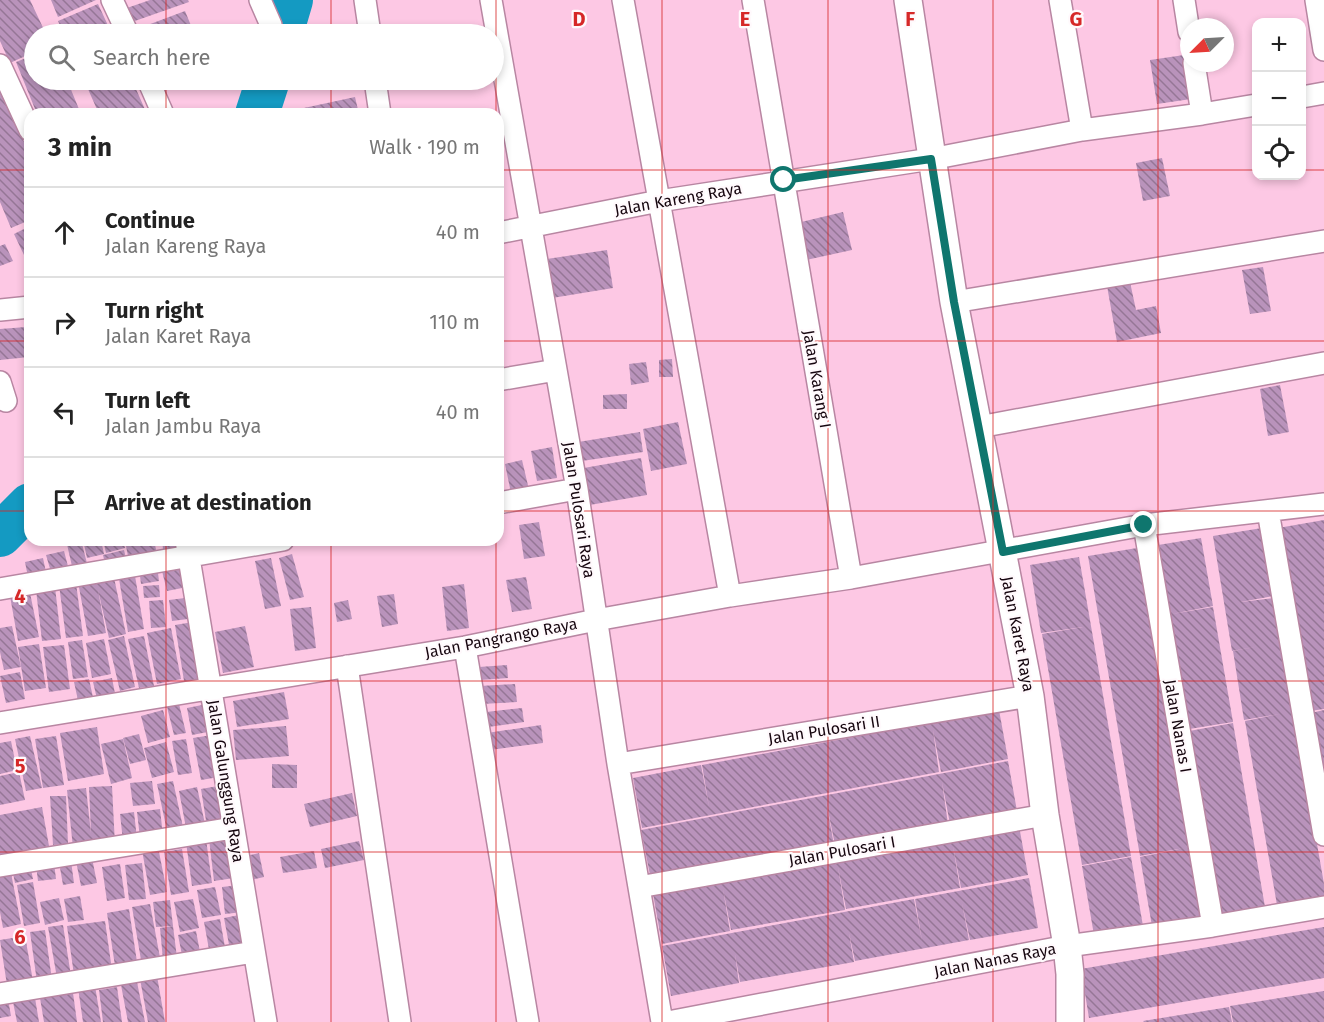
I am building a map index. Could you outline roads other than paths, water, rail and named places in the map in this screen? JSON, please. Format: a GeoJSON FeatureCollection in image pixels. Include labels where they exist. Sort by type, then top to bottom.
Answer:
{"type":"FeatureCollection","features":[{"type":"Feature","properties":{"kind":"street"},"geometry":{"type":"LineString","coordinates":[[112,0],[123,24]]}},
{"type":"Feature","properties":{"kind":"street"},"geometry":{"type":"LineString","coordinates":[[260,0],[271,24]]}},
{"type":"Feature","properties":{"kind":"street"},"geometry":{"type":"LineString","coordinates":[[365,0],[369,24]]}},
{"type":"Feature","properties":{"kind":"street","name":"Jalan Pulosari Raya"},"geometry":{"type":"LineString","coordinates":[[490,0],[494,24]]}},
{"type":"Feature","properties":{"kind":"street"},"geometry":{"type":"LineString","coordinates":[[623,0],[730,596]]}},
{"type":"Feature","properties":{"kind":"street","name":"Jalan Karang I"},"geometry":{"type":"LineString","coordinates":[[753,0],[851,578]]}},
{"type":"Feature","properties":{"kind":"street","name":"Jalan Karet Raya"},"geometry":{"type":"LineString","coordinates":[[908,0],[954,302],[1030,696],[1045,815],[1067,946],[1070,974],[1070,1022]]}},
{"type":"Feature","properties":{"kind":"street"},"geometry":{"type":"LineString","coordinates":[[1060,0],[1082,130]]}},
{"type":"Feature","properties":{"kind":"street"},"geometry":{"type":"LineString","coordinates":[[1184,0],[1187,18]]}},
{"type":"Feature","properties":{"kind":"street"},"geometry":{"type":"LineString","coordinates":[[1316,0],[1324,50]]}},
{"type":"Feature","properties":{"kind":"street"},"geometry":{"type":"LineString","coordinates":[[0,65],[24,117]]}},
{"type":"Feature","properties":{"kind":"street"},"geometry":{"type":"LineString","coordinates":[[1195,72],[1202,114]]}},
{"type":"Feature","properties":{"kind":"street","name":"Jalan Pulosari Raya"},"geometry":{"type":"LineString","coordinates":[[504,79],[577,489],[618,764],[662,1022]]}},
{"type":"Feature","properties":{"kind":"street"},"geometry":{"type":"LineString","coordinates":[[152,90],[160,108]]}},
{"type":"Feature","properties":{"kind":"street"},"geometry":{"type":"LineString","coordinates":[[376,90],[379,108]]}},
{"type":"Feature","properties":{"kind":"street"},"geometry":{"type":"LineString","coordinates":[[1306,96],[1324,93]]}},
{"type":"Feature","properties":{"kind":"street","name":"Jalan Kareng Raya"},"geometry":{"type":"LineString","coordinates":[[504,232],[659,201],[931,159],[1082,130],[1252,106]]}},
{"type":"Feature","properties":{"kind":"street"},"geometry":{"type":"LineString","coordinates":[[954,302],[1324,241]]}},
{"type":"Feature","properties":{"kind":"street"},"geometry":{"type":"LineString","coordinates":[[0,310],[24,308]]}},
{"type":"Feature","properties":{"kind":"street"},"geometry":{"type":"LineString","coordinates":[[979,427],[1324,363]]}},
{"type":"Feature","properties":{"kind":"street"},"geometry":{"type":"LineString","coordinates":[[504,379],[556,370]]}},
{"type":"Feature","properties":{"kind":"street"},"geometry":{"type":"LineString","coordinates":[[504,502],[577,489]]}},
{"type":"Feature","properties":{"kind":"street","name":"Jalan Pangrango Raya"},"geometry":{"type":"LineString","coordinates":[[0,723],[465,647],[596,620],[1003,552],[1144,525],[1324,504]]}},
{"type":"Feature","properties":{"kind":"street"},"geometry":{"type":"LineString","coordinates":[[1268,511],[1324,835]]}},
{"type":"Feature","properties":{"kind":"street","name":"Jalan Nanas I"},"geometry":{"type":"LineString","coordinates":[[1144,525],[1213,926]]}},
{"type":"Feature","properties":{"kind":"street"},"geometry":{"type":"LineString","coordinates":[[0,589],[187,548],[211,546]]}},
{"type":"Feature","properties":{"kind":"street","name":"Jalan Galunggung Raya"},"geometry":{"type":"LineString","coordinates":[[187,548],[266,1022]]}},
{"type":"Feature","properties":{"kind":"street"},"geometry":{"type":"LineString","coordinates":[[465,647],[528,1022]]}},
{"type":"Feature","properties":{"kind":"street"},"geometry":{"type":"LineString","coordinates":[[347,666],[400,1022]]}},
{"type":"Feature","properties":{"kind":"street","name":"Jalan Pulosari II"},"geometry":{"type":"LineString","coordinates":[[618,764],[1030,696]]}},
{"type":"Feature","properties":{"kind":"street","name":"Jalan Pulosari I"},"geometry":{"type":"LineString","coordinates":[[639,887],[1045,815]]}},
{"type":"Feature","properties":{"kind":"street"},"geometry":{"type":"LineString","coordinates":[[0,866],[233,828]]}},
{"type":"Feature","properties":{"kind":"street","name":"Jalan Nanas Raya"},"geometry":{"type":"LineString","coordinates":[[668,1022],[1067,946],[1213,926],[1324,907]]}},
{"type":"Feature","properties":{"kind":"street"},"geometry":{"type":"LineString","coordinates":[[0,994],[254,952]]}},
{"type":"Feature","properties":{"kind":"waterway"},"geometry":{"type":"LineString","coordinates":[[284,24],[291,0]]}},
{"type":"Feature","properties":{"kind":"waterway"},"geometry":{"type":"LineString","coordinates":[[259,108],[265,90]]}},
{"type":"Feature","properties":{"kind":"waterway"},"geometry":{"type":"LineString","coordinates":[[0,535],[24,511]]}}]}
